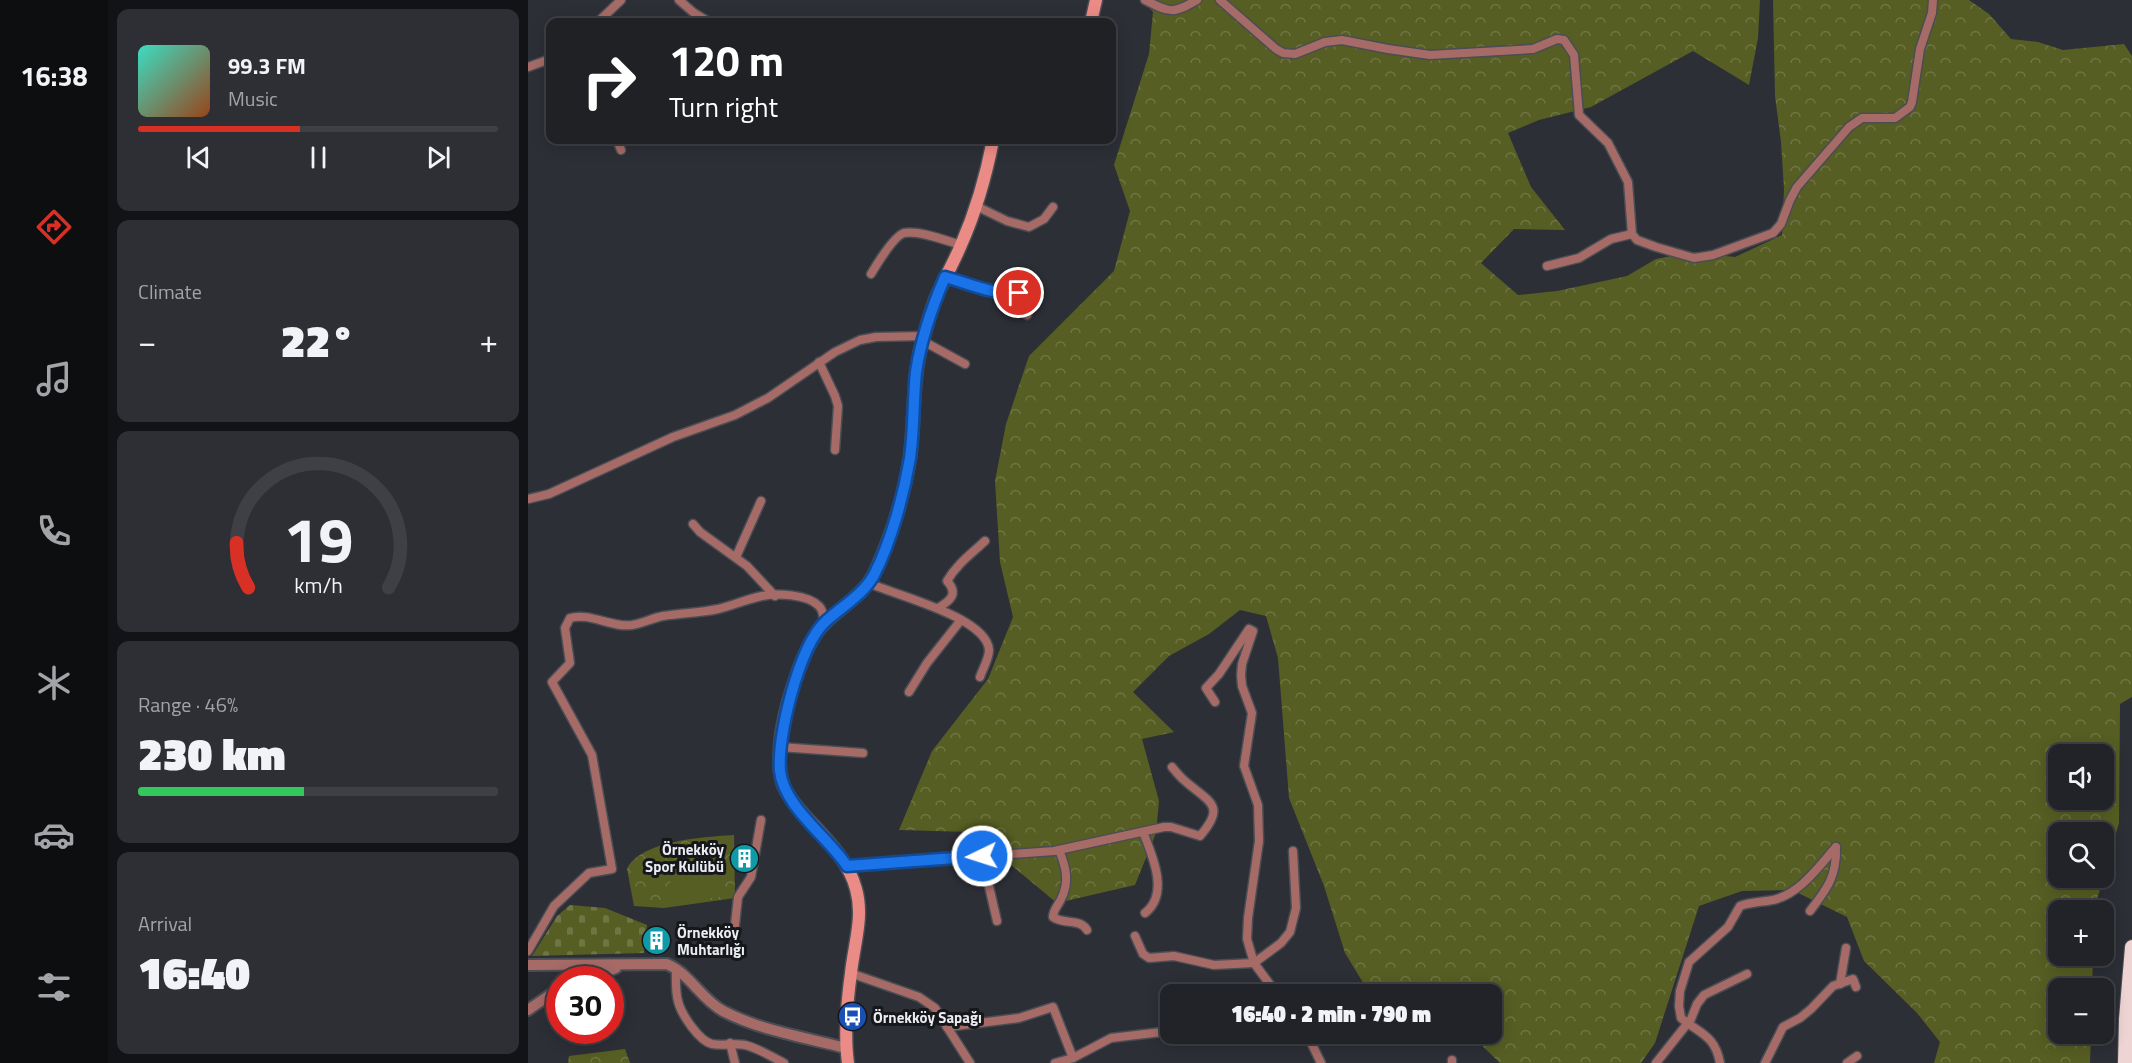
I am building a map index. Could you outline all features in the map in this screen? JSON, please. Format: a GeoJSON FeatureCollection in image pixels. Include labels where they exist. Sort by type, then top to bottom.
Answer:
{"type":"FeatureCollection","features":[{"type":"Feature","properties":{"kind":"highway"},"geometry":{"type":"LineString","coordinates":[[2125,1063],[2132,947]]}},
{"type":"Feature","properties":{"kind":"main road"},"geometry":{"type":"LineString","coordinates":[[1092,18],[1096,0]]}},
{"type":"Feature","properties":{"kind":"main road"},"geometry":{"type":"LineString","coordinates":[[848,1063],[846,1048],[850,973],[860,911],[857,890],[840,855],[790,798],[781,777],[780,747],[784,720],[793,688],[810,644],[824,623],[845,607],[874,575],[888,538],[910,458],[916,371],[929,319],[976,206],[992,144]]}},
{"type":"Feature","properties":{"kind":"street"},"geometry":{"type":"LineString","coordinates":[[602,18],[621,0]]}},
{"type":"Feature","properties":{"kind":"street"},"geometry":{"type":"LineString","coordinates":[[679,0],[704,18]]}},
{"type":"Feature","properties":{"kind":"street"},"geometry":{"type":"LineString","coordinates":[[1145,0],[1160,8],[1177,10],[1197,0]]}},
{"type":"Feature","properties":{"kind":"street"},"geometry":{"type":"LineString","coordinates":[[1220,0],[1276,49],[1287,54],[1298,54],[1335,40],[1349,40],[1430,55],[1533,49],[1557,39],[1564,40],[1574,55],[1579,115],[1608,143],[1628,182],[1632,234],[1637,240],[1694,258],[1713,255],[1773,233],[1781,224],[1797,187],[1849,127],[1862,118],[1895,118],[1906,112],[1912,102],[1920,49],[1932,13],[1933,0]]}},
{"type":"Feature","properties":{"kind":"street"},"geometry":{"type":"LineString","coordinates":[[528,67],[546,60]]}},
{"type":"Feature","properties":{"kind":"street"},"geometry":{"type":"LineString","coordinates":[[619,144],[621,150]]}},
{"type":"Feature","properties":{"kind":"street"},"geometry":{"type":"LineString","coordinates":[[976,206],[1007,221],[1029,226],[1044,219],[1053,207]]}},
{"type":"Feature","properties":{"kind":"street"},"geometry":{"type":"LineString","coordinates":[[870,273],[892,244],[906,232],[932,236],[961,245]]}},
{"type":"Feature","properties":{"kind":"street"},"geometry":{"type":"LineString","coordinates":[[1547,266],[1579,258],[1611,239],[1632,234]]}},
{"type":"Feature","properties":{"kind":"street"},"geometry":{"type":"LineString","coordinates":[[945,277],[993,292],[1019,293],[1027,315]]}},
{"type":"Feature","properties":{"kind":"street"},"geometry":{"type":"LineString","coordinates":[[528,499],[549,494],[673,437],[735,415],[768,398],[835,352],[860,340],[876,337],[924,339],[965,364]]}},
{"type":"Feature","properties":{"kind":"street"},"geometry":{"type":"LineString","coordinates":[[819,362],[836,396],[838,406],[836,450]]}},
{"type":"Feature","properties":{"kind":"street"},"geometry":{"type":"LineString","coordinates":[[736,557],[761,501]]}},
{"type":"Feature","properties":{"kind":"street"},"geometry":{"type":"LineString","coordinates":[[693,524],[700,532],[736,557],[770,588],[775,596]]}},
{"type":"Feature","properties":{"kind":"street"},"geometry":{"type":"LineString","coordinates":[[938,608],[952,599],[953,590],[947,581],[950,575],[961,561],[985,541]]}},
{"type":"Feature","properties":{"kind":"street"},"geometry":{"type":"LineString","coordinates":[[868,583],[938,608],[975,628],[989,648],[988,658],[980,677]]}},
{"type":"Feature","properties":{"kind":"street"},"geometry":{"type":"LineString","coordinates":[[528,951],[554,906],[589,873],[612,869],[592,755],[552,682],[570,663],[566,628],[570,618],[580,615],[616,624],[631,625],[664,616],[688,615],[718,609],[763,596],[787,596],[813,602],[820,607],[824,623]]}},
{"type":"Feature","properties":{"kind":"street"},"geometry":{"type":"LineString","coordinates":[[909,692],[927,663],[960,620]]}},
{"type":"Feature","properties":{"kind":"street"},"geometry":{"type":"LineString","coordinates":[[1215,702],[1206,687],[1219,674],[1249,629],[1253,631],[1242,664],[1241,675],[1242,686],[1252,714],[1244,766],[1258,805],[1259,841],[1247,939],[1254,963],[1270,984]]}},
{"type":"Feature","properties":{"kind":"street"},"geometry":{"type":"LineString","coordinates":[[780,747],[863,753]]}},
{"type":"Feature","properties":{"kind":"street"},"geometry":{"type":"LineString","coordinates":[[847,866],[1059,850],[1171,827],[1200,836],[1213,817],[1213,805],[1172,767]]}},
{"type":"Feature","properties":{"kind":"street"},"geometry":{"type":"LineString","coordinates":[[734,934],[738,897],[751,877],[761,820]]}},
{"type":"Feature","properties":{"kind":"street"},"geometry":{"type":"LineString","coordinates":[[1143,832],[1154,858],[1158,888],[1155,901],[1145,913]]}},
{"type":"Feature","properties":{"kind":"street"},"geometry":{"type":"LineString","coordinates":[[1720,1063],[1719,1054],[1710,1038],[1681,1018],[1679,1013],[1680,991],[1685,971],[1695,955],[1728,927],[1740,906],[1774,899],[1789,893],[1803,882],[1836,847],[1836,864],[1832,879],[1810,911]]}},
{"type":"Feature","properties":{"kind":"street"},"geometry":{"type":"LineString","coordinates":[[1059,850],[1067,880],[1063,897],[1053,917],[1057,920],[1080,923],[1087,930]]}},
{"type":"Feature","properties":{"kind":"street"},"geometry":{"type":"LineString","coordinates":[[1135,936],[1143,954],[1149,958],[1174,956],[1214,965],[1254,963],[1281,943],[1290,932],[1296,908],[1293,851]]}},
{"type":"Feature","properties":{"kind":"street"},"geometry":{"type":"LineString","coordinates":[[982,856],[997,921]]}},
{"type":"Feature","properties":{"kind":"street"},"geometry":{"type":"LineString","coordinates":[[1840,984],[1846,948]]}},
{"type":"Feature","properties":{"kind":"street"},"geometry":{"type":"LineString","coordinates":[[530,966],[667,964],[676,968],[721,1010],[749,1022],[846,1048]]}},
{"type":"Feature","properties":{"kind":"street"},"geometry":{"type":"LineString","coordinates":[[676,968],[675,984],[678,1003],[690,1024],[705,1040],[710,1043],[748,1045],[784,1063]]}},
{"type":"Feature","properties":{"kind":"street"},"geometry":{"type":"LineString","coordinates":[[850,973],[919,997],[935,1008],[970,1063]]}},
{"type":"Feature","properties":{"kind":"street"},"geometry":{"type":"LineString","coordinates":[[1656,1063],[1688,1023],[1696,1004],[1704,995],[1747,974]]}},
{"type":"Feature","properties":{"kind":"street"},"geometry":{"type":"LineString","coordinates":[[1765,1063],[1783,1027],[1800,1018],[1833,986],[1853,980],[1856,987]]}},
{"type":"Feature","properties":{"kind":"street"},"geometry":{"type":"LineString","coordinates":[[528,1010],[546,998]]}},
{"type":"Feature","properties":{"kind":"street"},"geometry":{"type":"LineString","coordinates":[[947,1027],[1019,1018],[1053,1007],[1073,1058]]}},
{"type":"Feature","properties":{"kind":"street"},"geometry":{"type":"LineString","coordinates":[[1055,1063],[1073,1058],[1111,1038],[1160,1032]]}},
{"type":"Feature","properties":{"kind":"street"},"geometry":{"type":"LineString","coordinates":[[730,1043],[735,1063]]}},
{"type":"Feature","properties":{"kind":"street"},"geometry":{"type":"LineString","coordinates":[[1312,1044],[1321,1063]]}},
{"type":"Feature","properties":{"kind":"street"},"geometry":{"type":"LineString","coordinates":[[1847,1063],[1857,1056]]}},
{"type":"Feature","properties":{"kind":"green space"},"geometry":{"type":"Polygon","coordinates":[[[1142,0],[1760,0],[1758,38],[1749,85],[1693,51],[1591,107],[1539,120],[1508,133],[1531,187],[1565,230],[1514,229],[1481,263],[1518,295],[1557,291],[1627,276],[1656,259],[1691,252],[1735,257],[1782,235],[1784,189],[1775,96],[1773,0],[1969,0],[1989,14],[2011,39],[2038,42],[2063,50],[2124,44],[2132,56],[2132,697],[2120,704],[2119,823],[2114,840],[2114,822],[2048,822],[2048,888],[2100,888],[2097,900],[2048,900],[2048,966],[2093,966],[2092,978],[2048,978],[2048,1044],[2091,1044],[2090,1063],[1934,1063],[1940,1042],[1917,1013],[1864,961],[1847,917],[1792,890],[1742,891],[1699,906],[1655,1043],[1641,1063],[1500,1063],[1480,1044],[1502,1044],[1502,984],[1364,984],[1345,953],[1324,886],[1289,798],[1278,658],[1266,616],[1240,610],[1209,634],[1169,656],[1133,692],[1174,732],[1142,739],[1159,801],[1156,833],[1135,885],[1057,903],[971,832],[899,830],[932,751],[988,679],[1013,617],[1000,562],[995,481],[1006,424],[1029,356],[1114,271],[1130,211],[1114,165],[1149,54],[1153,12],[1142,0]]]}},
{"type":"Feature","properties":{"kind":"green space"},"geometry":{"type":"Polygon","coordinates":[[[734,835],[735,898],[664,908],[634,906],[627,869],[634,859],[659,846],[675,842],[734,835]]]}},
{"type":"Feature","properties":{"kind":"green space"},"geometry":{"type":"Polygon","coordinates":[[[718,859],[724,896],[674,904],[668,867],[718,859]]]}},
{"type":"Feature","properties":{"kind":"green space"},"geometry":{"type":"Polygon","coordinates":[[[570,905],[605,908],[647,925],[644,953],[532,956],[557,916],[570,905]]]}},
{"type":"Feature","properties":{"kind":"green space"},"geometry":{"type":"Polygon","coordinates":[[[625,1049],[630,1063],[568,1063],[569,1056],[625,1049]]]}},
{"type":"Feature","properties":{"kind":"place","name":"Örnekköy Spor Kulübü"},"geometry":{"type":"Point","coordinates":[745,858]}},
{"type":"Feature","properties":{"kind":"place","name":"Örnekköy Muhtarlığı"},"geometry":{"type":"Point","coordinates":[656,941]}},
{"type":"Feature","properties":{"kind":"place","name":"Örnekköy Sapağı"},"geometry":{"type":"Point","coordinates":[852,1017]}},
{"type":"Feature","properties":{"kind":"route"},"geometry":{"type":"LineString","coordinates":[[982,856],[847,866],[785,790],[781,777],[780,747],[784,720],[793,688],[810,644],[824,623],[845,607],[874,575],[888,538],[910,458],[916,371],[929,319],[945,277],[1002,294],[1019,293]]}}]}
